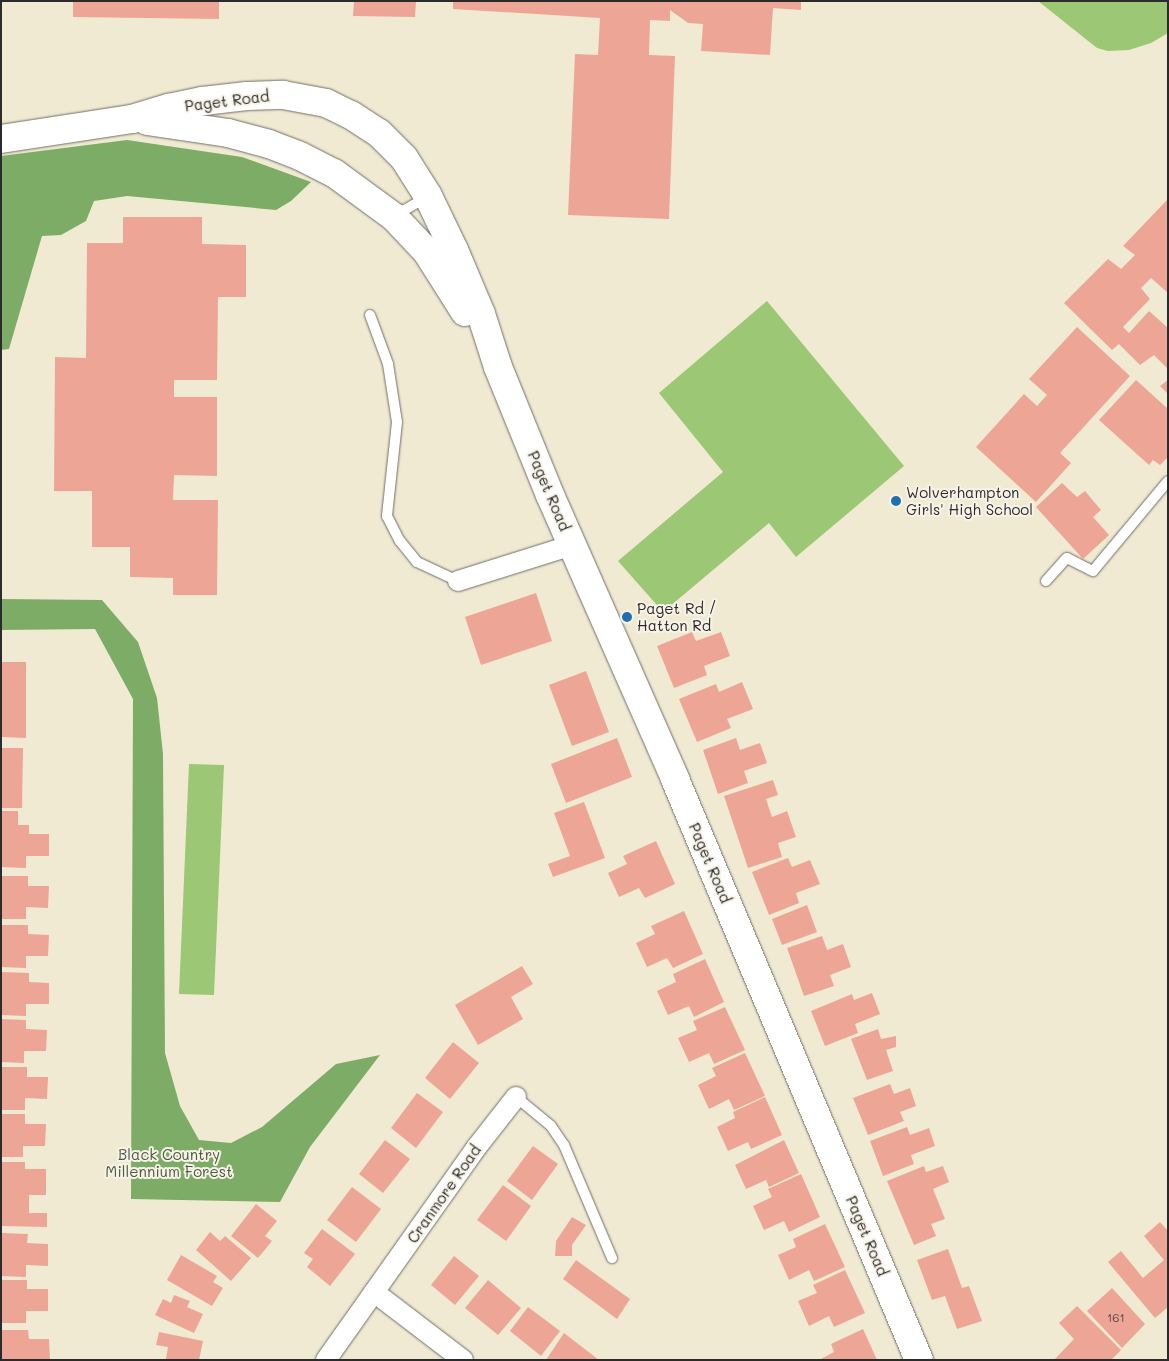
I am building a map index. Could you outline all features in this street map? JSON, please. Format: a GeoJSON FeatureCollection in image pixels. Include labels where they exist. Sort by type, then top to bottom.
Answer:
{"type":"FeatureCollection","features":[{"type":"Feature","properties":{"kind":"street","name":"Paget Road"},"geometry":{"type":"LineString","coordinates":[[1,139],[132,119],[169,108],[203,101],[247,96],[283,95],[326,103],[351,115],[379,133],[404,158],[428,196],[481,314],[498,367],[572,545],[675,779],[919,1360]]}},
{"type":"Feature","properties":{"kind":"street","name":"Paget Road"},"geometry":{"type":"LineString","coordinates":[[132,119],[195,126],[269,144],[300,156],[334,173],[394,216],[427,252],[498,367]]}},
{"type":"Feature","properties":{"kind":"street"},"geometry":{"type":"LineString","coordinates":[[458,581],[572,545]]}},
{"type":"Feature","properties":{"kind":"street","name":"Cranmore Road"},"geometry":{"type":"LineString","coordinates":[[326,1360],[476,1148],[516,1097]]}},
{"type":"Feature","properties":{"kind":"street"},"geometry":{"type":"LineString","coordinates":[[374,1292],[463,1360]]}},
{"type":"Feature","properties":{"kind":"lane"},"geometry":{"type":"LineString","coordinates":[[394,216],[428,196]]}},
{"type":"Feature","properties":{"kind":"lane"},"geometry":{"type":"LineString","coordinates":[[370,315],[388,364],[396,422],[387,516],[400,541],[417,562],[458,581]]}},
{"type":"Feature","properties":{"kind":"lane"},"geometry":{"type":"LineString","coordinates":[[1046,580],[1067,558],[1093,571],[1168,481]]}},
{"type":"Feature","properties":{"kind":"lane"},"geometry":{"type":"LineString","coordinates":[[516,1097],[551,1126],[564,1145],[612,1258]]}},
{"type":"Feature","properties":{"kind":"green space"},"geometry":{"type":"Polygon","coordinates":[[[1038,1],[1168,1],[1168,33],[1151,43],[1129,50],[1108,51],[1097,48],[1038,1]]]}},
{"type":"Feature","properties":{"kind":"green space"},"geometry":{"type":"Polygon","coordinates":[[[127,140],[242,157],[311,182],[291,201],[276,210],[127,196],[94,201],[86,221],[61,235],[42,236],[9,349],[1,350],[1,156],[127,140]]]}},
{"type":"Feature","properties":{"kind":"green space"},"geometry":{"type":"Polygon","coordinates":[[[767,301],[904,466],[796,557],[769,523],[663,612],[618,561],[723,472],[659,393],[767,301]]]}},
{"type":"Feature","properties":{"kind":"green space","name":"Black Country Millennium Forest"},"geometry":{"type":"Polygon","coordinates":[[[1,599],[102,600],[138,642],[157,698],[163,754],[165,1053],[180,1106],[199,1140],[231,1143],[262,1127],[336,1064],[380,1055],[310,1147],[280,1202],[131,1199],[133,699],[95,629],[1,630],[1,599]]]}},
{"type":"Feature","properties":{"kind":"green space"},"geometry":{"type":"Polygon","coordinates":[[[189,764],[224,765],[214,995],[179,994],[189,764]]]}},
{"type":"Feature","properties":{"kind":"building"},"geometry":{"type":"Polygon","coordinates":[[[73,1],[219,1],[219,19],[73,17],[73,1]]]}},
{"type":"Feature","properties":{"kind":"building"},"geometry":{"type":"Polygon","coordinates":[[[354,1],[416,1],[415,17],[353,16],[354,1]]]}},
{"type":"Feature","properties":{"kind":"building"},"geometry":{"type":"Polygon","coordinates":[[[453,1],[801,1],[801,10],[773,8],[770,55],[701,51],[703,24],[688,23],[670,10],[670,21],[650,20],[649,55],[675,56],[669,219],[568,215],[575,54],[598,55],[600,18],[453,9],[453,1]]]}},
{"type":"Feature","properties":{"kind":"building"},"geometry":{"type":"Polygon","coordinates":[[[1168,199],[1168,293],[1151,278],[1141,288],[1150,299],[1123,327],[1129,333],[1149,311],[1168,328],[1168,369],[1154,355],[1140,365],[1119,344],[1112,350],[1064,303],[1108,259],[1121,269],[1135,255],[1123,246],[1168,199]]]}},
{"type":"Feature","properties":{"kind":"building"},"geometry":{"type":"Polygon","coordinates":[[[123,217],[202,217],[202,244],[246,245],[246,297],[218,297],[217,380],[174,380],[174,397],[217,397],[217,476],[174,475],[173,500],[218,500],[217,595],[173,595],[173,578],[130,577],[130,547],[92,547],[92,491],[54,491],[55,357],[86,358],[87,243],[123,243],[123,217]]]}},
{"type":"Feature","properties":{"kind":"building"},"geometry":{"type":"Polygon","coordinates":[[[1077,327],[1130,376],[1060,453],[1071,463],[1036,502],[976,447],[1024,394],[1037,406],[1047,395],[1029,379],[1077,327]]]}},
{"type":"Feature","properties":{"kind":"building"},"geometry":{"type":"Polygon","coordinates":[[[1136,380],[1168,409],[1168,457],[1160,465],[1153,460],[1149,465],[1099,420],[1136,380]]]}},
{"type":"Feature","properties":{"kind":"building"},"geometry":{"type":"Polygon","coordinates":[[[1168,380],[1168,394],[1160,386],[1168,380]]]}},
{"type":"Feature","properties":{"kind":"building"},"geometry":{"type":"Polygon","coordinates":[[[1062,483],[1077,497],[1085,491],[1101,510],[1093,517],[1109,535],[1083,559],[1036,507],[1062,483]]]}},
{"type":"Feature","properties":{"kind":"building"},"geometry":{"type":"Polygon","coordinates":[[[536,593],[552,641],[481,665],[465,617],[536,593]]]}},
{"type":"Feature","properties":{"kind":"building"},"geometry":{"type":"Polygon","coordinates":[[[692,632],[696,641],[721,632],[730,656],[704,666],[707,675],[674,688],[657,646],[692,632]]]}},
{"type":"Feature","properties":{"kind":"building"},"geometry":{"type":"Polygon","coordinates":[[[1,662],[26,662],[26,738],[1,737],[1,662]]]}},
{"type":"Feature","properties":{"kind":"building"},"geometry":{"type":"Polygon","coordinates":[[[586,671],[609,732],[572,746],[549,685],[586,671]]]}},
{"type":"Feature","properties":{"kind":"building"},"geometry":{"type":"Polygon","coordinates":[[[742,682],[753,709],[727,719],[731,728],[697,742],[679,699],[716,684],[719,692],[742,682]]]}},
{"type":"Feature","properties":{"kind":"building"},"geometry":{"type":"Polygon","coordinates":[[[617,738],[632,777],[566,803],[551,764],[617,738]]]}},
{"type":"Feature","properties":{"kind":"building"},"geometry":{"type":"Polygon","coordinates":[[[736,738],[740,750],[760,743],[767,763],[744,771],[748,783],[718,794],[703,750],[736,738]]]}},
{"type":"Feature","properties":{"kind":"building"},"geometry":{"type":"Polygon","coordinates":[[[1,748],[23,748],[22,808],[1,808],[1,748]]]}},
{"type":"Feature","properties":{"kind":"building"},"geometry":{"type":"Polygon","coordinates":[[[773,780],[778,795],[766,799],[772,817],[787,811],[796,837],[778,843],[782,857],[748,868],[724,796],[773,780]]]}},
{"type":"Feature","properties":{"kind":"building"},"geometry":{"type":"Polygon","coordinates":[[[584,802],[605,858],[553,877],[548,864],[570,856],[554,813],[584,802]]]}},
{"type":"Feature","properties":{"kind":"building"},"geometry":{"type":"Polygon","coordinates":[[[1,811],[18,811],[18,825],[29,825],[29,834],[49,834],[49,856],[26,856],[26,868],[1,867],[1,811]]]}},
{"type":"Feature","properties":{"kind":"building"},"geometry":{"type":"Polygon","coordinates":[[[656,841],[675,884],[645,898],[639,888],[619,897],[608,873],[627,864],[623,856],[656,841]]]}},
{"type":"Feature","properties":{"kind":"building"},"geometry":{"type":"Polygon","coordinates":[[[788,858],[792,867],[810,860],[820,884],[796,893],[799,903],[769,915],[752,872],[788,858]]]}},
{"type":"Feature","properties":{"kind":"building"},"geometry":{"type":"Polygon","coordinates":[[[1,876],[28,876],[28,886],[49,886],[48,908],[26,907],[26,919],[1,919],[1,876]]]}},
{"type":"Feature","properties":{"kind":"building"},"geometry":{"type":"Polygon","coordinates":[[[807,905],[817,932],[782,945],[772,919],[807,905]]]}},
{"type":"Feature","properties":{"kind":"building"},"geometry":{"type":"Polygon","coordinates":[[[684,911],[703,954],[673,968],[667,958],[647,967],[636,943],[655,934],[651,926],[684,911]]]}},
{"type":"Feature","properties":{"kind":"building"},"geometry":{"type":"Polygon","coordinates":[[[1,925],[28,925],[28,934],[49,935],[48,956],[26,956],[26,968],[1,967],[1,925]]]}},
{"type":"Feature","properties":{"kind":"building"},"geometry":{"type":"Polygon","coordinates":[[[822,936],[827,950],[843,944],[851,967],[830,975],[834,986],[804,996],[787,948],[822,936]]]}},
{"type":"Feature","properties":{"kind":"building"},"geometry":{"type":"Polygon","coordinates":[[[705,959],[724,1002],[694,1017],[689,1006],[668,1015],[657,991],[676,982],[673,974],[705,959]]]}},
{"type":"Feature","properties":{"kind":"building"},"geometry":{"type":"Polygon","coordinates":[[[522,966],[533,984],[511,997],[523,1019],[478,1045],[455,1005],[522,966]]]}},
{"type":"Feature","properties":{"kind":"building"},"geometry":{"type":"Polygon","coordinates":[[[1,972],[29,973],[29,982],[49,983],[49,1004],[26,1004],[26,1016],[1,1015],[1,972]]]}},
{"type":"Feature","properties":{"kind":"building"},"geometry":{"type":"Polygon","coordinates":[[[872,993],[880,1014],[855,1024],[858,1033],[825,1046],[811,1011],[852,994],[854,1000],[872,993]]]}},
{"type":"Feature","properties":{"kind":"building"},"geometry":{"type":"Polygon","coordinates":[[[725,1007],[745,1050],[714,1064],[709,1053],[689,1062],[678,1038],[697,1030],[693,1021],[725,1007]]]}},
{"type":"Feature","properties":{"kind":"building"},"geometry":{"type":"Polygon","coordinates":[[[1,1019],[26,1020],[26,1029],[47,1030],[46,1051],[24,1051],[24,1063],[1,1062],[1,1019]]]}},
{"type":"Feature","properties":{"kind":"building"},"geometry":{"type":"Polygon","coordinates":[[[878,1029],[881,1039],[896,1036],[896,1047],[886,1050],[893,1071],[867,1080],[851,1039],[878,1029]]]}},
{"type":"Feature","properties":{"kind":"building"},"geometry":{"type":"Polygon","coordinates":[[[453,1042],[479,1063],[450,1099],[425,1078],[453,1042]]]}},
{"type":"Feature","properties":{"kind":"building"},"geometry":{"type":"Polygon","coordinates":[[[745,1053],[765,1096],[734,1110],[729,1099],[709,1109],[698,1085],[716,1076],[712,1068],[745,1053]]]}},
{"type":"Feature","properties":{"kind":"building"},"geometry":{"type":"Polygon","coordinates":[[[1,1067],[27,1067],[27,1077],[48,1077],[47,1099],[25,1098],[25,1110],[1,1110],[1,1067]]]}},
{"type":"Feature","properties":{"kind":"building"},"geometry":{"type":"Polygon","coordinates":[[[890,1084],[894,1094],[910,1088],[916,1106],[900,1112],[904,1121],[868,1135],[853,1098],[890,1084]]]}},
{"type":"Feature","properties":{"kind":"building"},"geometry":{"type":"Polygon","coordinates":[[[417,1093],[443,1112],[416,1148],[391,1128],[417,1093]]]}},
{"type":"Feature","properties":{"kind":"building"},"geometry":{"type":"Polygon","coordinates":[[[765,1097],[782,1135],[751,1149],[748,1142],[728,1151],[717,1127],[735,1118],[733,1112],[765,1097]]]}},
{"type":"Feature","properties":{"kind":"building"},"geometry":{"type":"Polygon","coordinates":[[[1,1114],[25,1114],[25,1124],[46,1124],[45,1146],[23,1146],[23,1157],[1,1157],[1,1114]]]}},
{"type":"Feature","properties":{"kind":"building"},"geometry":{"type":"Polygon","coordinates":[[[907,1127],[910,1135],[929,1128],[935,1146],[911,1155],[914,1164],[883,1176],[870,1141],[907,1127]]]}},
{"type":"Feature","properties":{"kind":"building"},"geometry":{"type":"Polygon","coordinates":[[[385,1140],[410,1159],[383,1193],[359,1174],[385,1140]]]}},
{"type":"Feature","properties":{"kind":"building"},"geometry":{"type":"Polygon","coordinates":[[[784,1140],[799,1173],[769,1187],[766,1180],[746,1189],[735,1165],[784,1140]]]}},
{"type":"Feature","properties":{"kind":"building"},"geometry":{"type":"Polygon","coordinates":[[[533,1146],[558,1164],[532,1200],[507,1181],[533,1146]]]}},
{"type":"Feature","properties":{"kind":"building"},"geometry":{"type":"Polygon","coordinates":[[[1,1162],[25,1162],[25,1169],[46,1169],[46,1195],[29,1195],[29,1213],[47,1213],[47,1227],[1,1226],[1,1162]]]}},
{"type":"Feature","properties":{"kind":"building"},"geometry":{"type":"Polygon","coordinates":[[[924,1166],[926,1172],[943,1166],[949,1182],[933,1189],[945,1219],[931,1224],[936,1236],[914,1245],[887,1181],[924,1166]]]}},
{"type":"Feature","properties":{"kind":"building"},"geometry":{"type":"Polygon","coordinates":[[[801,1174],[820,1217],[789,1232],[784,1221],[764,1230],[753,1206],[772,1197],[768,1189],[801,1174]]]}},
{"type":"Feature","properties":{"kind":"building"},"geometry":{"type":"Polygon","coordinates":[[[503,1185],[531,1206],[506,1241],[477,1220],[503,1185]]]}},
{"type":"Feature","properties":{"kind":"building"},"geometry":{"type":"Polygon","coordinates":[[[352,1187],[381,1209],[356,1242],[327,1220],[352,1187]]]}},
{"type":"Feature","properties":{"kind":"building"},"geometry":{"type":"Polygon","coordinates":[[[256,1204],[277,1221],[265,1236],[272,1241],[258,1258],[231,1236],[256,1204]]]}},
{"type":"Feature","properties":{"kind":"building"},"geometry":{"type":"Polygon","coordinates":[[[572,1217],[586,1225],[572,1245],[572,1256],[555,1256],[556,1241],[572,1217]]]}},
{"type":"Feature","properties":{"kind":"building"},"geometry":{"type":"Polygon","coordinates":[[[1160,1222],[1168,1231],[1168,1307],[1155,1318],[1108,1262],[1121,1251],[1143,1278],[1164,1260],[1144,1236],[1160,1222]]]}},
{"type":"Feature","properties":{"kind":"building"},"geometry":{"type":"Polygon","coordinates":[[[825,1224],[845,1267],[814,1281],[809,1270],[789,1280],[778,1255],[796,1247],[793,1239],[825,1224]]]}},
{"type":"Feature","properties":{"kind":"building"},"geometry":{"type":"Polygon","coordinates":[[[322,1229],[355,1254],[330,1286],[307,1267],[313,1259],[304,1253],[322,1229]]]}},
{"type":"Feature","properties":{"kind":"building"},"geometry":{"type":"Polygon","coordinates":[[[210,1232],[220,1241],[225,1236],[251,1258],[231,1281],[196,1250],[210,1232]]]}},
{"type":"Feature","properties":{"kind":"building"},"geometry":{"type":"Polygon","coordinates":[[[1,1233],[28,1234],[27,1243],[48,1244],[48,1266],[26,1265],[26,1277],[1,1276],[1,1233]]]}},
{"type":"Feature","properties":{"kind":"building"},"geometry":{"type":"Polygon","coordinates":[[[948,1249],[962,1288],[969,1286],[982,1321],[957,1329],[945,1296],[932,1300],[917,1260],[948,1249]]]}},
{"type":"Feature","properties":{"kind":"building"},"geometry":{"type":"Polygon","coordinates":[[[181,1255],[217,1276],[213,1282],[223,1288],[212,1306],[167,1280],[181,1255]]]}},
{"type":"Feature","properties":{"kind":"building"},"geometry":{"type":"Polygon","coordinates":[[[454,1256],[479,1276],[455,1305],[431,1285],[454,1256]]]}},
{"type":"Feature","properties":{"kind":"building"},"geometry":{"type":"Polygon","coordinates":[[[576,1260],[630,1299],[617,1319],[563,1279],[576,1260]]]}},
{"type":"Feature","properties":{"kind":"building"},"geometry":{"type":"Polygon","coordinates":[[[845,1270],[865,1313],[834,1327],[829,1316],[809,1326],[798,1301],[817,1293],[813,1285],[845,1270]]]}},
{"type":"Feature","properties":{"kind":"building"},"geometry":{"type":"Polygon","coordinates":[[[1,1280],[27,1280],[27,1289],[48,1289],[48,1311],[26,1311],[26,1323],[1,1323],[1,1280]]]}},
{"type":"Feature","properties":{"kind":"building"},"geometry":{"type":"Polygon","coordinates":[[[488,1280],[521,1308],[498,1335],[465,1308],[488,1280]]]}},
{"type":"Feature","properties":{"kind":"building"},"geometry":{"type":"Polygon","coordinates":[[[1112,1288],[1145,1324],[1122,1348],[1087,1311],[1112,1288]]]}},
{"type":"Feature","properties":{"kind":"building"},"geometry":{"type":"Polygon","coordinates":[[[174,1295],[190,1301],[187,1307],[203,1314],[194,1333],[155,1315],[163,1299],[171,1303],[174,1295]]]}},
{"type":"Feature","properties":{"kind":"building"},"geometry":{"type":"Polygon","coordinates":[[[1077,1306],[1121,1350],[1111,1360],[1054,1360],[1074,1339],[1059,1323],[1077,1306]]]}},
{"type":"Feature","properties":{"kind":"building"},"geometry":{"type":"Polygon","coordinates":[[[528,1307],[560,1331],[541,1356],[510,1331],[528,1307]]]}},
{"type":"Feature","properties":{"kind":"building"},"geometry":{"type":"Polygon","coordinates":[[[863,1329],[877,1360],[819,1360],[834,1352],[831,1344],[863,1329]]]}},
{"type":"Feature","properties":{"kind":"building"},"geometry":{"type":"Polygon","coordinates":[[[1,1330],[28,1330],[29,1339],[49,1339],[50,1360],[1,1360],[1,1330]]]}},
{"type":"Feature","properties":{"kind":"building"},"geometry":{"type":"Polygon","coordinates":[[[159,1332],[203,1341],[199,1360],[166,1359],[168,1347],[156,1345],[159,1332]]]}},
{"type":"Feature","properties":{"kind":"building"},"geometry":{"type":"Polygon","coordinates":[[[564,1333],[599,1360],[546,1360],[564,1333]]]}},
{"type":"Feature","properties":{"kind":"place","name":"Wolverhampton Girls' High School"},"geometry":{"type":"Point","coordinates":[896,501]}},
{"type":"Feature","properties":{"kind":"place","name":"Paget Rd / Hatton Rd"},"geometry":{"type":"Point","coordinates":[627,617]}}]}
